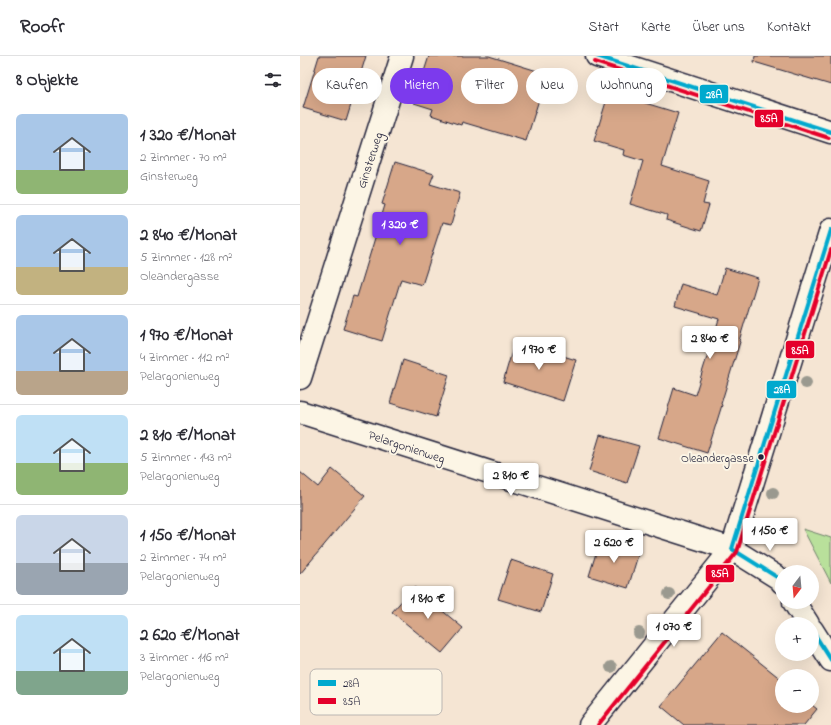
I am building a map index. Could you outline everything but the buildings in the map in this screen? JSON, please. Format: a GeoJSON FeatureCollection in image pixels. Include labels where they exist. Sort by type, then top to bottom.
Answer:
{"type":"FeatureCollection","features":[{"type":"Feature","properties":{"kind":"street","name":"Ginsterweg"},"geometry":{"type":"LineString","coordinates":[[300,378],[402,56]]}},
{"type":"Feature","properties":{"kind":"street"},"geometry":{"type":"LineString","coordinates":[[597,56],[831,132]]}},
{"type":"Feature","properties":{"kind":"street"},"geometry":{"type":"LineString","coordinates":[[590,725],[732,549],[831,230]]}},
{"type":"Feature","properties":{"kind":"street","name":"Pelargonienweg"},"geometry":{"type":"LineString","coordinates":[[300,412],[732,549],[775,576]]}},
{"type":"Feature","properties":{"kind":"street"},"geometry":{"type":"LineString","coordinates":[[819,641],[831,660]]}},
{"type":"Feature","properties":{"kind":"green space"},"geometry":{"type":"Polygon","coordinates":[[[803,529],[831,538],[831,583],[803,529]]]}},
{"type":"Feature","properties":{"kind":"transit line","name":"28A"},"geometry":{"type":"LineString","coordinates":[[597,56],[831,132]]}},
{"type":"Feature","properties":{"kind":"transit line","name":"85A"},"geometry":{"type":"LineString","coordinates":[[595,62],[829,138]]}},
{"type":"Feature","properties":{"kind":"transit line","name":"28A"},"geometry":{"type":"LineString","coordinates":[[732,549],[831,230]]}},
{"type":"Feature","properties":{"kind":"transit line","name":"85A"},"geometry":{"type":"LineString","coordinates":[[598,725],[737,552],[831,250]]}},
{"type":"Feature","properties":{"kind":"transit line","name":"28A"},"geometry":{"type":"LineString","coordinates":[[732,549],[775,576]]}},
{"type":"Feature","properties":{"kind":"transit line","name":"28A"},"geometry":{"type":"LineString","coordinates":[[819,641],[831,660]]}},
{"type":"Feature","properties":{"kind":"place","name":"Oleandergasse"},"geometry":{"type":"Point","coordinates":[761,457]}}]}
